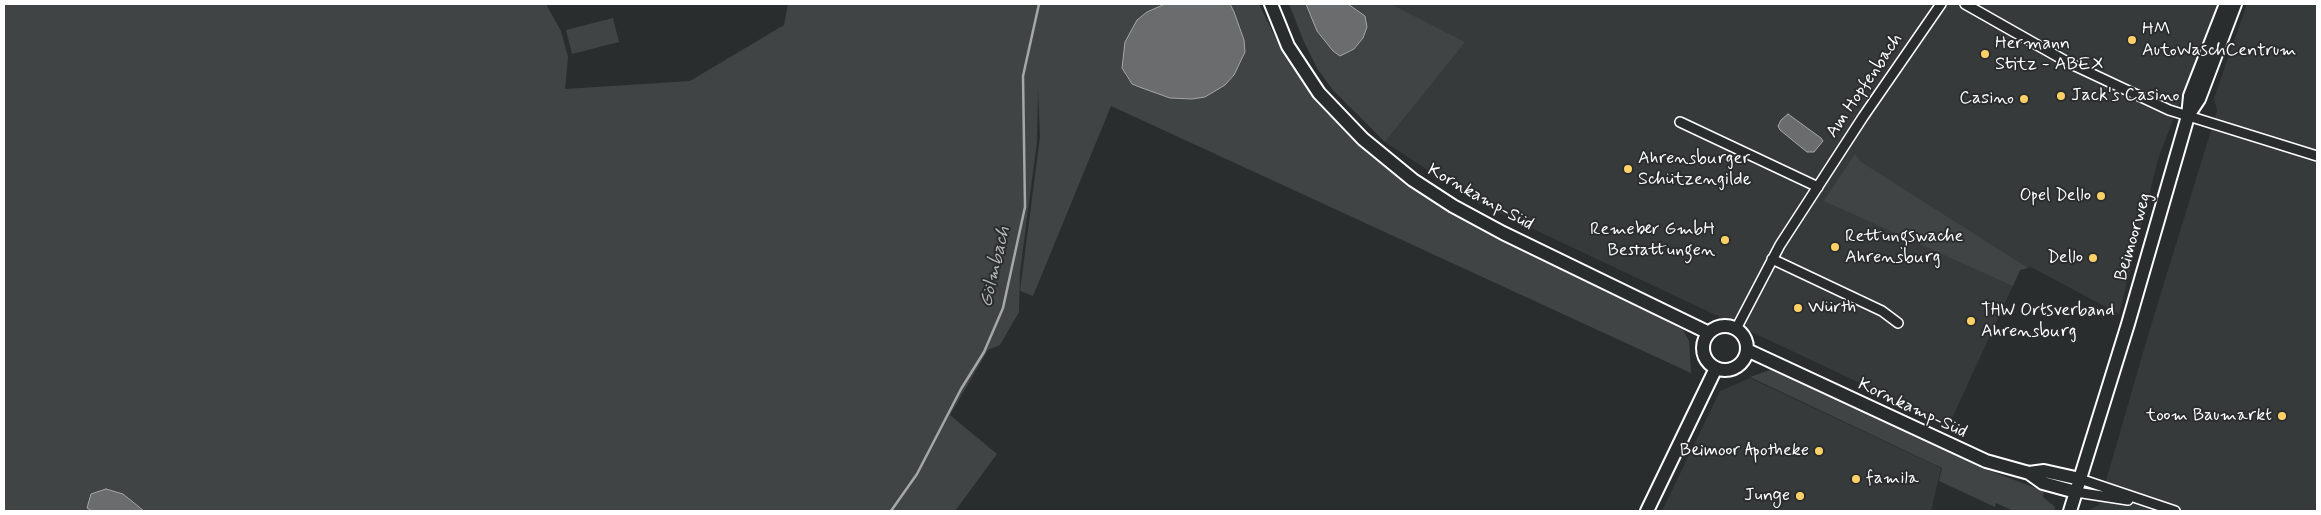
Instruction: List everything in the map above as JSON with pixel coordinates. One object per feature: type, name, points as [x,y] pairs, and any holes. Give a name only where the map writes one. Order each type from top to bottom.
[{"type":"street","name":"Kornkamp-Süd","points":[[1271,4],[1288,46],[1319,93],[1363,139],[1413,180],[1453,206],[1495,229],[1684,320],[1707,337]]},
{"type":"street","name":"Am Hopfenbach","points":[[1736,329],[1772,259],[1941,4]]},
{"type":"street","points":[[1966,4],[2077,67],[2136,96],[2188,116],[2317,156]]},
{"type":"street","name":"Beimoorweg","points":[[2070,511],[2188,116],[2190,96],[2226,4]]},
{"type":"street","name":"Beimoorweg","points":[[2188,116],[2199,99],[2235,4]]},
{"type":"street","points":[[1680,122],[1818,187]]},
{"type":"street","points":[[1772,259],[1882,310],[1898,323]]},
{"type":"street","points":[[1719,327],[1736,329],[1745,340],[1745,354],[1740,363],[1729,370],[1716,368],[1704,354],[1707,337],[1719,327]]},
{"type":"street","name":"Kornkamp-Süd","points":[[1745,354],[1782,368],[1963,452],[1998,466],[2029,474],[2043,483],[2076,492]]},
{"type":"street","points":[[1647,511],[1716,368]]},
{"type":"street","name":"Kornkamp-Süd","points":[[2029,474],[2044,472],[2080,479]]},
{"type":"street","points":[[2080,479],[2139,501],[2175,511]]},
{"type":"street","points":[[2076,492],[2139,501]]},
{"type":"shaded area","points":[[4,4],[546,4],[561,31],[568,57],[565,89],[690,81],[784,25],[788,4],[1165,4],[1147,12],[1125,42],[1125,75],[1132,84],[1142,88],[1170,98],[1192,99],[1225,85],[1234,75],[1245,52],[1244,40],[1230,4],[1259,4],[1283,53],[1313,96],[1372,155],[1405,180],[1480,227],[1683,330],[1689,341],[1691,373],[1111,106],[1033,296],[1020,291],[1040,137],[1038,89],[1037,141],[1020,272],[1019,312],[1000,345],[988,350],[950,415],[997,454],[955,511],[144,511],[123,494],[87,508],[92,511],[4,511]]},
{"type":"shaded area","points":[[1165,4],[1230,4],[1234,12],[1244,40],[1245,52],[1234,75],[1225,85],[1205,97],[1192,99],[1170,98],[1132,84],[1122,68],[1125,42],[1137,20],[1147,12]]},
{"type":"shaded area","points":[[1289,4],[1306,4],[1317,31],[1340,56],[1354,49],[1363,38],[1365,16],[1348,4],[1391,4],[1465,42],[1385,142],[1332,89],[1317,68]]},
{"type":"shaded area","points":[[1306,4],[1348,4],[1365,16],[1367,27],[1363,38],[1354,49],[1340,56],[1333,51],[1317,31]]},
{"type":"shaded area","points":[[1391,4],[2218,4],[2159,156],[2119,314],[2031,267],[2020,270],[1949,425],[1478,203],[1385,142],[1464,42]]},
{"type":"shaded area","points":[[2247,4],[2317,4],[2317,511],[2088,511],[2099,505],[2149,332],[2217,111],[2214,98]]},
{"type":"shaded area","points":[[613,18],[619,42],[572,54],[566,30]]},
{"type":"shaded area","points":[[1788,114],[1821,138],[1823,141],[1814,152],[1807,152],[1780,130],[1778,126],[1781,120]]},
{"type":"shaded area","points":[[1855,154],[1861,162],[2028,268],[2020,270],[2013,286],[1824,201]]},
{"type":"shaded area","points":[[1770,370],[1805,382],[1982,468],[2044,491],[2043,497],[2055,507],[2054,511],[2014,511],[1996,503],[1995,507],[1939,481],[1942,468],[1750,377]]},
{"type":"shaded area","points":[[1750,378],[1941,468],[1931,511],[1662,511],[1720,391]]},
{"type":"shaded area","points":[[106,489],[123,494],[144,511],[92,511],[87,508],[91,494]]},
{"type":"waterway","name":"Gölmbach","points":[[891,511],[917,474],[961,389],[984,352],[1003,308],[1025,207],[1023,76],[1039,4]]},
{"type":"place","name":"HM AutoWaschCentrum","points":[[2132,40]]},
{"type":"place","name":"Hermann Stitz - ABEX","points":[[1985,54]]},
{"type":"place","name":"Jack's Casino","points":[[2061,96]]},
{"type":"place","name":"Casino","points":[[2024,99]]},
{"type":"place","name":"Ahrensburger Schützengilde","points":[[1628,169]]},
{"type":"place","name":"Opel Dello","points":[[2101,196]]},
{"type":"place","name":"Remeber GmbH Bestattungen","points":[[1725,240]]},
{"type":"place","name":"Rettungswache Ahrensburg","points":[[1835,247]]},
{"type":"place","name":"Dello","points":[[2093,258]]},
{"type":"place","name":"Würth","points":[[1798,308]]},
{"type":"place","name":"THW Ortsverband Ahrensburg","points":[[1971,321]]},
{"type":"place","name":"toom Baumarkt","points":[[2282,416]]},
{"type":"place","name":"Beimoor Apotheke","points":[[1819,451]]},
{"type":"place","name":"famila","points":[[1856,479]]},
{"type":"place","name":"Junge","points":[[1800,496]]}]
